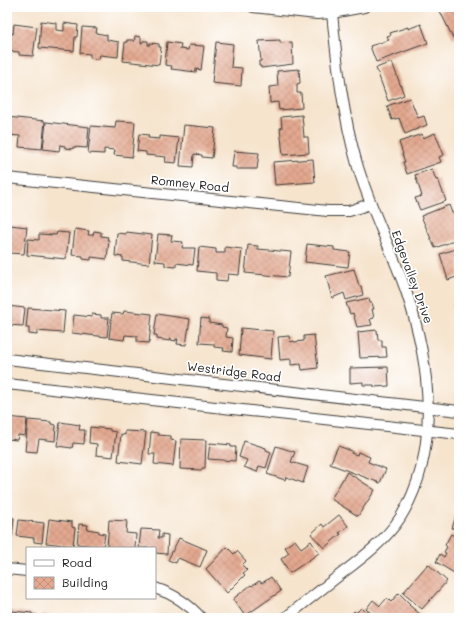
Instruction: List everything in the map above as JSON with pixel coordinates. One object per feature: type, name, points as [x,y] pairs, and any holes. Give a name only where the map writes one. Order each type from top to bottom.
[{"type":"street","points":[[252,7],[300,13],[332,14],[364,7]]},
{"type":"street","name":"Edgevalley Drive","points":[[285,618],[363,557],[384,538],[399,518],[415,486],[422,462],[427,430],[428,408],[426,380],[418,326],[406,290],[370,204],[357,163],[341,91],[332,14]]},
{"type":"street","name":"Romney Road","points":[[7,178],[328,211],[349,211],[370,204]]},
{"type":"street","name":"Westridge Road","points":[[7,359],[459,411]]},
{"type":"street","points":[[7,384],[459,434]]},
{"type":"street","points":[[7,569],[26,571]]},
{"type":"street","points":[[156,588],[179,599],[194,610],[201,618]]},
{"type":"building","points":[[448,7],[459,7],[459,35],[453,38],[440,11]]},
{"type":"building","points":[[41,21],[56,23],[56,30],[64,31],[64,23],[78,25],[74,51],[39,48]]},
{"type":"building","points":[[14,24],[37,27],[33,56],[19,55],[19,52],[7,51],[7,33],[13,34]]},
{"type":"building","points":[[421,24],[428,43],[376,62],[370,46],[389,40],[387,36],[391,35],[390,33]]},
{"type":"building","points":[[82,27],[97,28],[96,33],[107,35],[107,40],[119,42],[118,57],[100,55],[99,59],[90,58],[90,54],[80,53]]},
{"type":"building","points":[[135,36],[141,37],[141,43],[143,41],[148,41],[148,45],[150,45],[150,43],[159,44],[159,47],[161,47],[159,65],[123,61],[125,42],[127,42],[127,40],[133,40],[134,42]]},
{"type":"building","points":[[280,40],[280,43],[292,42],[293,64],[261,68],[261,66],[259,66],[259,61],[261,61],[259,41]]},
{"type":"building","points":[[167,42],[181,44],[180,49],[188,50],[189,45],[204,46],[201,70],[196,69],[196,72],[171,69],[172,66],[165,65]]},
{"type":"building","points":[[216,42],[233,44],[231,67],[242,68],[241,86],[212,83]]},
{"type":"building","points":[[392,62],[404,95],[388,101],[376,68]]},
{"type":"building","points":[[299,69],[300,83],[297,84],[297,93],[301,93],[302,108],[279,110],[278,102],[270,103],[269,87],[278,86],[277,71]]},
{"type":"building","points":[[410,98],[418,118],[424,116],[427,125],[405,134],[399,118],[392,120],[387,106]]},
{"type":"building","points":[[302,115],[304,137],[308,137],[309,153],[283,155],[280,128],[282,128],[281,117]]},
{"type":"building","points":[[7,117],[45,121],[42,149],[19,147],[20,136],[7,135]]},
{"type":"building","points":[[116,121],[135,122],[132,157],[114,155],[115,150],[104,149],[104,154],[88,153],[91,126],[115,128]]},
{"type":"building","points":[[46,122],[89,127],[87,148],[73,147],[73,149],[65,148],[65,146],[60,145],[59,151],[43,149]]},
{"type":"building","points":[[184,125],[215,128],[212,158],[194,154],[193,167],[180,166]]},
{"type":"building","points":[[435,133],[444,155],[439,157],[441,162],[407,174],[399,142],[422,134],[423,138]]},
{"type":"building","points":[[139,134],[149,135],[148,138],[160,139],[160,136],[179,138],[176,163],[165,162],[166,157],[146,155],[146,152],[137,151]]},
{"type":"building","points":[[234,151],[259,153],[257,169],[236,169],[236,167],[232,167]]},
{"type":"building","points":[[313,159],[315,182],[275,185],[273,162]]},
{"type":"building","points":[[432,169],[436,180],[438,179],[446,201],[420,210],[415,198],[422,196],[415,175]]},
{"type":"building","points":[[449,205],[452,213],[459,211],[459,239],[435,248],[421,216]]},
{"type":"building","points":[[10,225],[27,227],[24,254],[9,253],[7,260],[7,230],[9,231]]},
{"type":"building","points":[[75,229],[89,231],[88,235],[93,235],[94,231],[101,232],[101,236],[108,237],[107,259],[91,257],[91,260],[83,259],[83,256],[72,255]]},
{"type":"building","points":[[57,232],[69,233],[66,259],[27,255],[28,239],[39,240],[39,234],[56,235]]},
{"type":"building","points":[[126,232],[152,235],[149,264],[123,261],[123,257],[115,256],[117,233],[126,234]]},
{"type":"building","points":[[158,234],[172,235],[171,241],[183,242],[182,248],[195,248],[193,265],[176,263],[176,267],[165,266],[165,262],[155,261]]},
{"type":"building","points":[[307,244],[334,247],[334,250],[350,252],[348,267],[305,262]]},
{"type":"building","points":[[248,245],[258,246],[258,249],[291,252],[288,277],[245,273]]},
{"type":"building","points":[[199,247],[216,249],[216,253],[225,253],[225,247],[242,249],[239,275],[228,274],[227,281],[216,280],[216,273],[197,271]]},
{"type":"building","points":[[459,248],[459,276],[448,280],[440,254]]},
{"type":"building","points":[[354,269],[363,295],[346,300],[344,293],[332,298],[326,276]]},
{"type":"building","points":[[369,298],[374,309],[372,309],[374,318],[370,319],[372,325],[357,327],[353,313],[350,314],[346,303]]},
{"type":"building","points":[[459,303],[459,316],[457,317],[454,305]]},
{"type":"building","points":[[7,306],[25,308],[23,326],[7,325]]},
{"type":"building","points":[[28,308],[65,311],[63,333],[37,331],[37,335],[29,334],[29,328],[26,328]]},
{"type":"building","points":[[124,311],[152,314],[149,343],[137,342],[137,336],[125,335],[124,340],[109,338],[112,313],[123,314]]},
{"type":"building","points":[[92,314],[101,315],[101,318],[109,318],[107,337],[72,333],[74,315],[92,317]]},
{"type":"building","points":[[157,314],[190,319],[186,345],[177,344],[178,339],[176,339],[176,341],[171,340],[170,338],[170,341],[157,339],[157,335],[154,335]]},
{"type":"building","points":[[201,318],[209,319],[209,323],[222,325],[222,327],[227,328],[226,337],[233,338],[232,352],[223,351],[224,348],[214,347],[214,344],[199,343]]},
{"type":"building","points":[[241,328],[273,331],[271,359],[239,355]]},
{"type":"building","points":[[377,330],[378,340],[382,340],[382,347],[386,347],[387,357],[360,358],[358,332]]},
{"type":"building","points":[[314,335],[318,368],[302,370],[301,364],[291,365],[291,359],[280,360],[278,337],[289,336],[290,342],[294,342],[304,341],[304,336]]},
{"type":"building","points":[[388,367],[389,386],[374,387],[374,385],[363,385],[363,382],[350,383],[350,368]]},
{"type":"building","points":[[7,417],[27,419],[25,436],[18,435],[17,440],[7,439]]},
{"type":"building","points":[[28,420],[51,422],[51,424],[56,425],[55,441],[39,439],[37,452],[25,451]]},
{"type":"building","points":[[60,422],[80,425],[79,430],[85,430],[84,444],[73,443],[72,448],[57,446]]},
{"type":"building","points":[[90,427],[110,429],[110,431],[116,432],[113,457],[96,455],[97,444],[89,443]]},
{"type":"building","points":[[125,431],[146,432],[142,464],[118,461],[121,434],[125,435]]},
{"type":"building","points":[[151,432],[158,433],[158,435],[171,436],[171,440],[176,441],[173,466],[154,464],[155,454],[149,454]]},
{"type":"building","points":[[181,439],[206,440],[205,468],[202,468],[202,470],[180,469]]},
{"type":"building","points":[[244,441],[266,448],[266,450],[271,452],[266,468],[259,466],[257,472],[244,467],[247,460],[239,457]]},
{"type":"building","points":[[210,443],[231,445],[231,447],[236,447],[235,461],[208,459]]},
{"type":"building","points":[[276,446],[295,452],[291,462],[308,467],[303,483],[286,477],[285,480],[267,474]]},
{"type":"building","points":[[338,446],[352,451],[351,453],[357,455],[358,452],[370,457],[368,462],[386,469],[380,483],[330,464]]},
{"type":"building","points":[[347,472],[375,490],[358,516],[331,499]]},
{"type":"building","points":[[339,515],[348,526],[324,548],[311,534],[322,524],[324,527]]},
{"type":"building","points":[[456,516],[459,517],[459,531],[452,528]]},
{"type":"building","points":[[7,518],[14,518],[12,536],[7,536]]},
{"type":"building","points":[[49,519],[72,522],[72,527],[75,528],[73,546],[46,543]]},
{"type":"building","points":[[19,520],[44,523],[42,543],[34,542],[34,538],[17,536]]},
{"type":"building","points":[[109,520],[127,521],[126,533],[136,534],[135,547],[107,547]]},
{"type":"building","points":[[79,524],[88,525],[87,529],[99,531],[99,533],[105,534],[103,547],[77,544]]},
{"type":"building","points":[[141,529],[159,530],[158,538],[162,538],[162,534],[168,535],[167,554],[156,553],[156,547],[139,547]]},
{"type":"building","points":[[451,534],[459,539],[459,576],[436,562],[440,554],[444,557],[446,553],[444,552],[447,547],[445,545]]},
{"type":"building","points":[[179,538],[207,550],[200,567],[178,558],[176,563],[168,560]]},
{"type":"building","points":[[295,540],[301,548],[311,541],[319,553],[290,573],[281,559],[289,553],[285,547]]},
{"type":"building","points":[[227,547],[234,554],[237,551],[246,561],[242,565],[247,570],[243,573],[245,575],[227,593],[206,569]]},
{"type":"building","points":[[428,564],[447,581],[422,609],[403,593]]},
{"type":"building","points":[[271,577],[281,591],[245,616],[233,599],[251,585],[252,586],[259,581],[262,583]]},
{"type":"building","points":[[399,593],[410,604],[409,605],[420,614],[416,618],[377,618],[366,609],[373,600],[380,606],[387,598],[391,602]]},
{"type":"building","points":[[361,608],[371,618],[348,618],[354,611],[356,613]]},
{"type":"building","points":[[11,611],[32,613],[32,615],[37,615],[37,618],[11,618]]},
{"type":"building","points":[[42,615],[60,617],[60,618],[41,618]]}]
